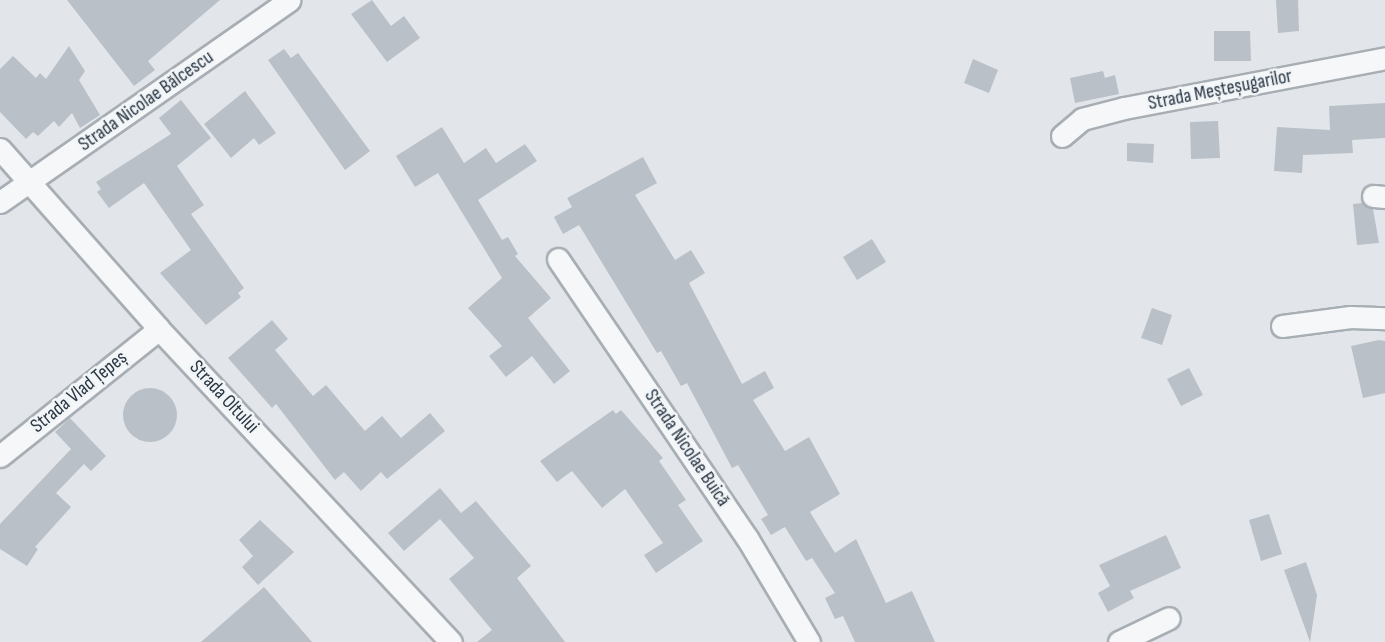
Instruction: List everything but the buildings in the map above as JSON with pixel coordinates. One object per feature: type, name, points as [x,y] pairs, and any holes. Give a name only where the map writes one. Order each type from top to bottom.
[{"type":"street","name":"Strada Nicolae Bălcescu","points":[[0,202],[290,0]]},
{"type":"street","name":"Strada Meșteșugarilor","points":[[1062,136],[1082,119],[1124,108],[1385,58]]},
{"type":"street","name":"Strada Oltului","points":[[0,149],[159,329],[451,642]]},
{"type":"street","name":"Strada Nicolae Buică","points":[[558,259],[747,538],[809,642]]},
{"type":"street","points":[[1282,326],[1350,317],[1385,318]]},
{"type":"street","name":"Strada Vlad Țepeș","points":[[0,456],[159,329]]},
{"type":"street","points":[[1119,642],[1169,618]]}]
